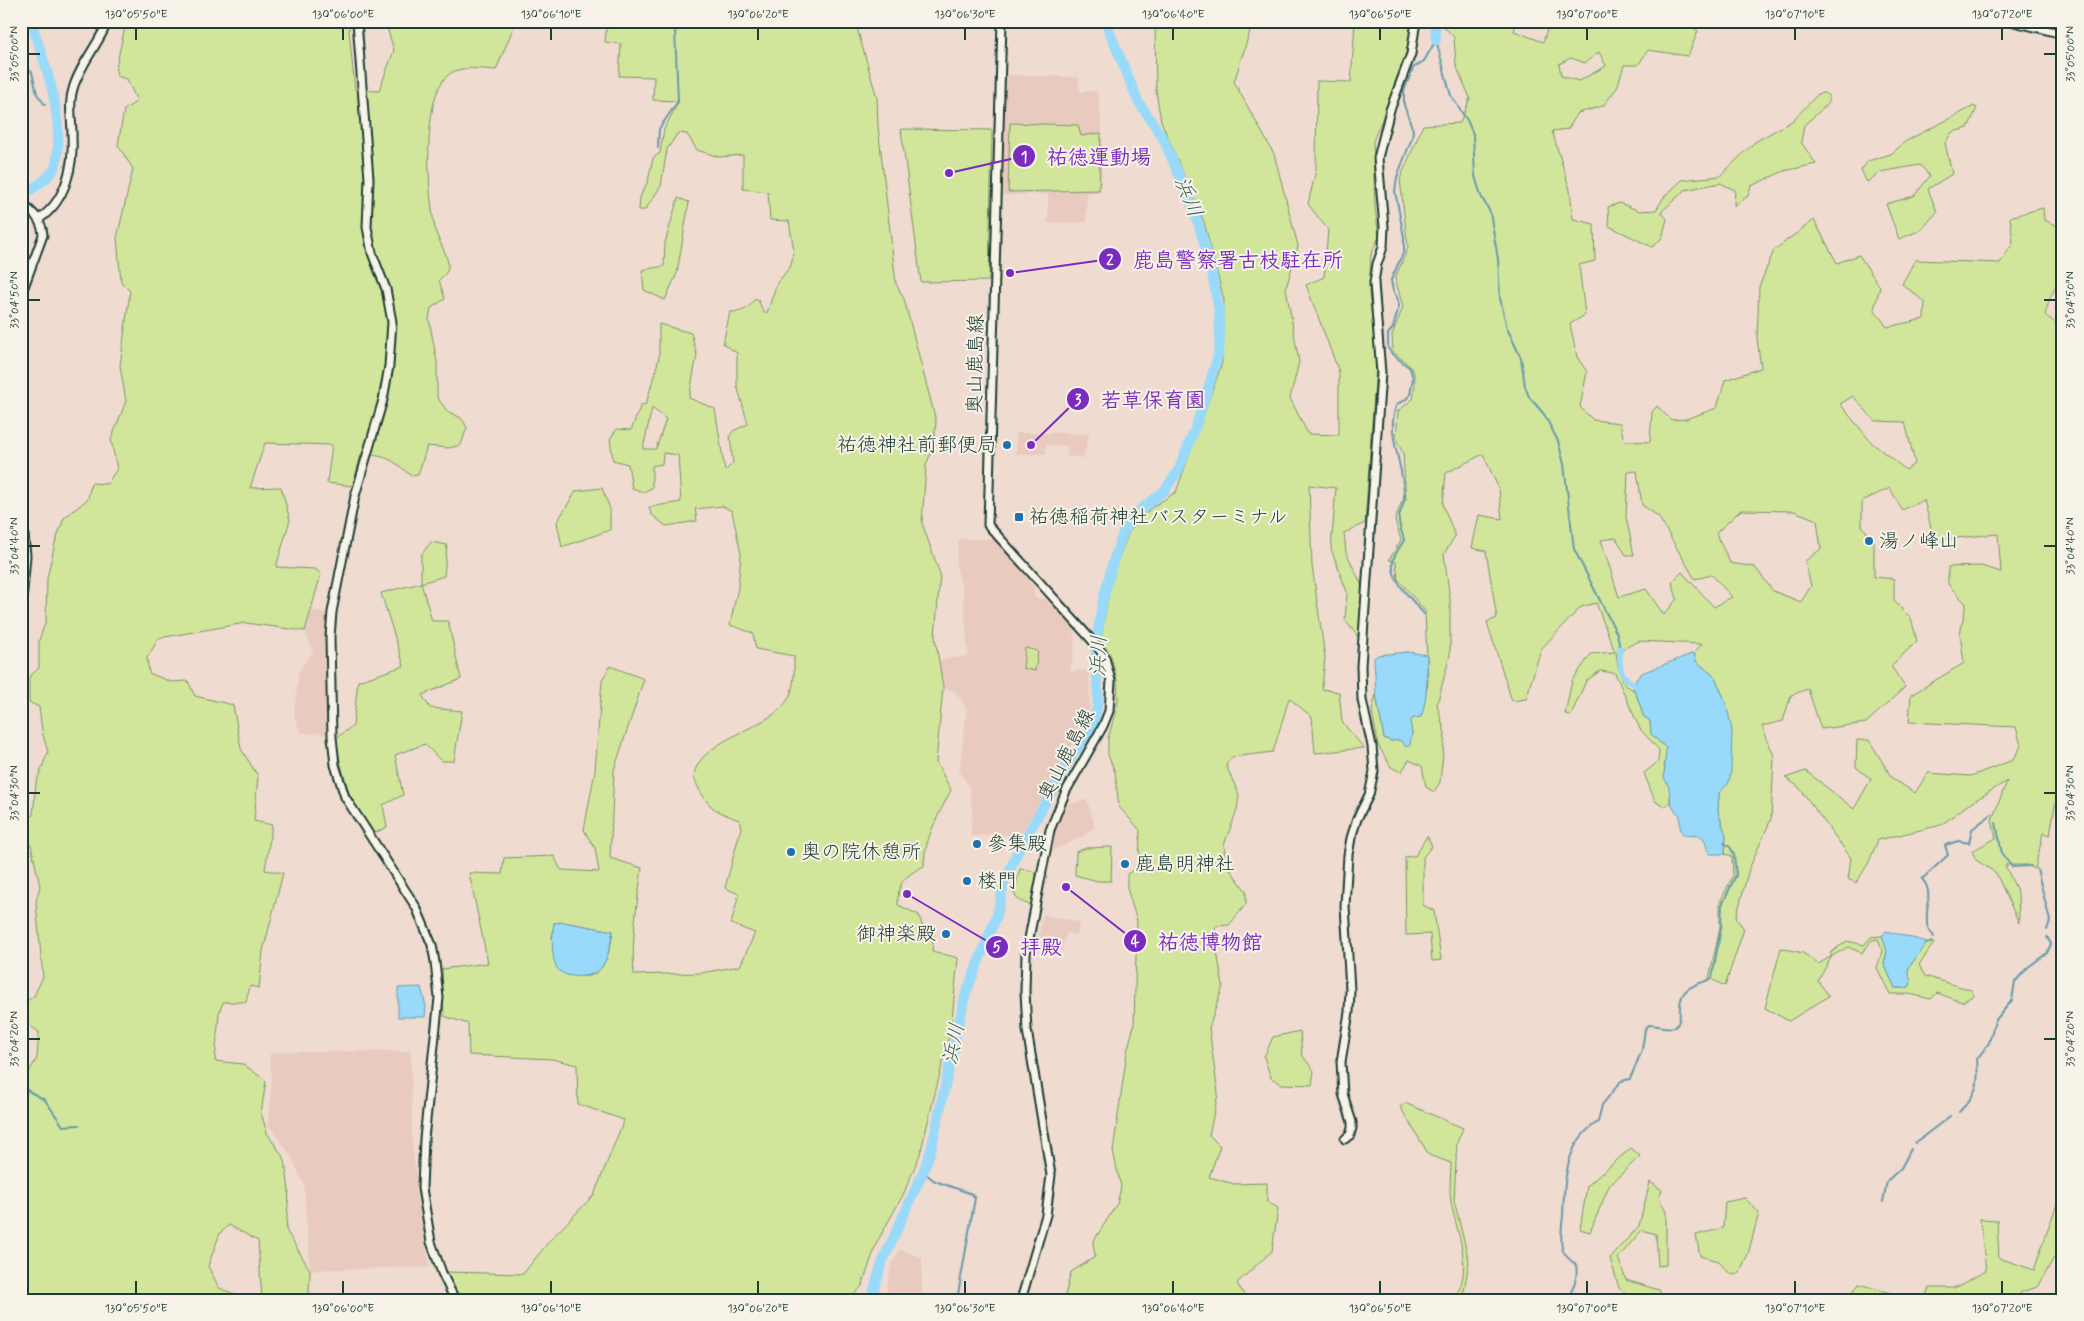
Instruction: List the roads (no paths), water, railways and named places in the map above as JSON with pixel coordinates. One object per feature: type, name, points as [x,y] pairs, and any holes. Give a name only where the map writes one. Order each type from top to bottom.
[{"type":"street","points":[[39,219],[50,212],[64,190],[72,155],[70,108],[72,91],[76,80],[102,37],[108,21]]},
{"type":"street","points":[[357,21],[369,178],[367,227],[372,252],[386,289],[392,322],[389,366],[382,400],[355,496],[332,612],[330,637],[332,737],[335,765],[345,797],[416,907],[434,953],[439,998],[424,1139],[422,1188],[431,1242],[442,1273],[455,1300]]},
{"type":"street","name":"奥山鹿島線","points":[[1002,21],[988,525],[1085,630],[1098,647],[1108,668],[1111,694],[1109,711],[1103,726],[1066,791],[1050,830],[1026,954],[1027,1030],[1051,1175],[1046,1215],[1021,1300]]},
{"type":"street","points":[[1345,1139],[1350,1135],[1352,1122],[1343,1094],[1341,1062],[1349,1012],[1350,990],[1345,906],[1348,855],[1357,820],[1369,795],[1374,771],[1372,746],[1362,700],[1361,666],[1381,373],[1374,283],[1377,264],[1383,247],[1384,227],[1378,158],[1390,110],[1411,54],[1416,21]]},
{"type":"street","points":[[2010,21],[2063,34]]},
{"type":"street","points":[[21,296],[43,235],[39,219],[24,205]]},
{"type":"street","points":[[21,502],[26,556],[21,612]]},
{"type":"water","points":[[1408,652],[1427,655],[1427,679],[1425,702],[1421,717],[1413,718],[1410,722],[1412,733],[1410,745],[1406,747],[1400,740],[1391,741],[1384,738],[1376,694],[1374,658],[1378,655]]},
{"type":"water","points":[[1694,653],[1696,661],[1715,677],[1726,703],[1732,730],[1731,773],[1728,784],[1719,793],[1718,812],[1726,835],[1725,854],[1709,854],[1704,839],[1701,836],[1683,835],[1680,827],[1680,815],[1672,807],[1669,788],[1664,778],[1666,748],[1651,734],[1650,721],[1643,716],[1633,688],[1637,678],[1642,673]]},
{"type":"water","points":[[563,922],[613,931],[606,959],[597,972],[585,976],[570,976],[559,971],[553,956],[552,945],[554,923]]},
{"type":"water","points":[[1886,931],[1927,942],[1908,969],[1911,984],[1906,988],[1895,988],[1884,964],[1887,951],[1882,936]]},
{"type":"water","points":[[421,987],[426,1006],[425,1017],[398,1017],[398,988]]},
{"type":"waterway","points":[[21,198],[52,172],[57,162],[58,145],[54,97],[31,21]]},
{"type":"waterway","points":[[658,148],[659,129],[678,101],[675,29],[677,21]]},
{"type":"waterway","name":"浜川","points":[[871,1300],[882,1263],[931,1150],[965,996],[997,915],[1004,883],[1019,849],[1071,758],[1094,723],[1098,700],[1096,642],[1103,600],[1114,558],[1124,531],[1138,512],[1165,490],[1178,471],[1196,426],[1218,356],[1220,340],[1219,310],[1210,263],[1194,210],[1163,138],[1138,101],[1105,21]]},
{"type":"waterway","points":[[1435,21],[1436,40]]},
{"type":"waterway","points":[[1436,40],[1451,96],[1467,120],[1473,134],[1475,176],[1481,196],[1490,212],[1498,259],[1500,298],[1507,328],[1521,358],[1525,386],[1529,397],[1544,414],[1558,441],[1564,464],[1574,549],[1617,634],[1620,648]]},
{"type":"waterway","points":[[1424,614],[1398,583],[1393,568],[1394,558],[1404,540],[1399,520],[1404,502],[1404,487],[1394,439],[1394,415],[1397,404],[1410,395],[1413,378],[1410,368],[1392,354],[1388,348],[1388,334],[1393,328],[1399,306],[1391,280],[1404,251],[1404,237],[1395,191],[1397,177],[1412,138],[1413,130],[1404,105],[1404,91],[1413,68],[1424,61],[1436,40]]},
{"type":"waterway","points":[[21,60],[23,66],[32,72],[37,94],[45,105]]},
{"type":"waterway","points":[[1620,648],[1620,668],[1627,680],[1639,688]]},
{"type":"waterway","points":[[1934,937],[1927,925],[1928,889],[1922,879],[1948,855],[1945,845],[1959,841],[1969,843],[1972,829],[1992,814]]},
{"type":"waterway","points":[[1996,823],[2002,854],[2012,867],[2031,866]]},
{"type":"waterway","points":[[1569,1300],[1577,1271],[1576,1265],[1564,1253],[1561,1243],[1564,1189],[1568,1163],[1579,1140],[1587,1130],[1598,1122],[1602,1105],[1621,1081],[1630,1079],[1642,1050],[1645,1029],[1649,1025],[1675,1027],[1678,1024],[1683,994],[1693,986],[1712,978],[1721,928],[1722,905],[1736,875],[1734,854],[1730,847],[1724,843]]},
{"type":"waterway","points":[[2037,869],[2050,921],[2047,930]]},
{"type":"waterway","points":[[1959,1112],[1974,1094],[1978,1076],[1977,1059],[1989,1043],[1995,1021],[2012,1000],[2015,982],[2027,968],[2047,953],[2051,944],[2047,937]]},
{"type":"waterway","points":[[1926,944],[1932,942]]},
{"type":"waterway","points":[[23,1088],[45,1100],[63,1126],[79,1125]]},
{"type":"waterway","points":[[1915,1143],[1950,1116]]},
{"type":"waterway","points":[[1883,1202],[1887,1181],[1901,1168],[1911,1149]]},
{"type":"waterway","points":[[923,1172],[935,1181],[972,1194],[975,1198],[957,1300]]},
{"type":"place","name":"祐徳運動場","points":[[949,173]]},
{"type":"place","name":"鹿島警察署古枝駐在所","points":[[1010,273]]},
{"type":"place","name":"祐徳神社前郵便局","points":[[1007,445]]},
{"type":"place","name":"若草保育園","points":[[1031,445]]},
{"type":"place","name":"祐徳稲荷神社バスターミナル","points":[[1019,517]]},
{"type":"place","name":"湯ノ峰山","points":[[1869,541]]},
{"type":"place","name":"參集殿","points":[[977,844]]},
{"type":"place","name":"奥の院休憩所","points":[[791,852]]},
{"type":"place","name":"鹿島明神社","points":[[1125,864]]},
{"type":"place","name":"楼門","points":[[967,881]]},
{"type":"place","name":"祐徳博物館","points":[[1066,887]]},
{"type":"place","name":"拝殿","points":[[907,894]]},
{"type":"place","name":"御神楽殿","points":[[946,934]]}]
